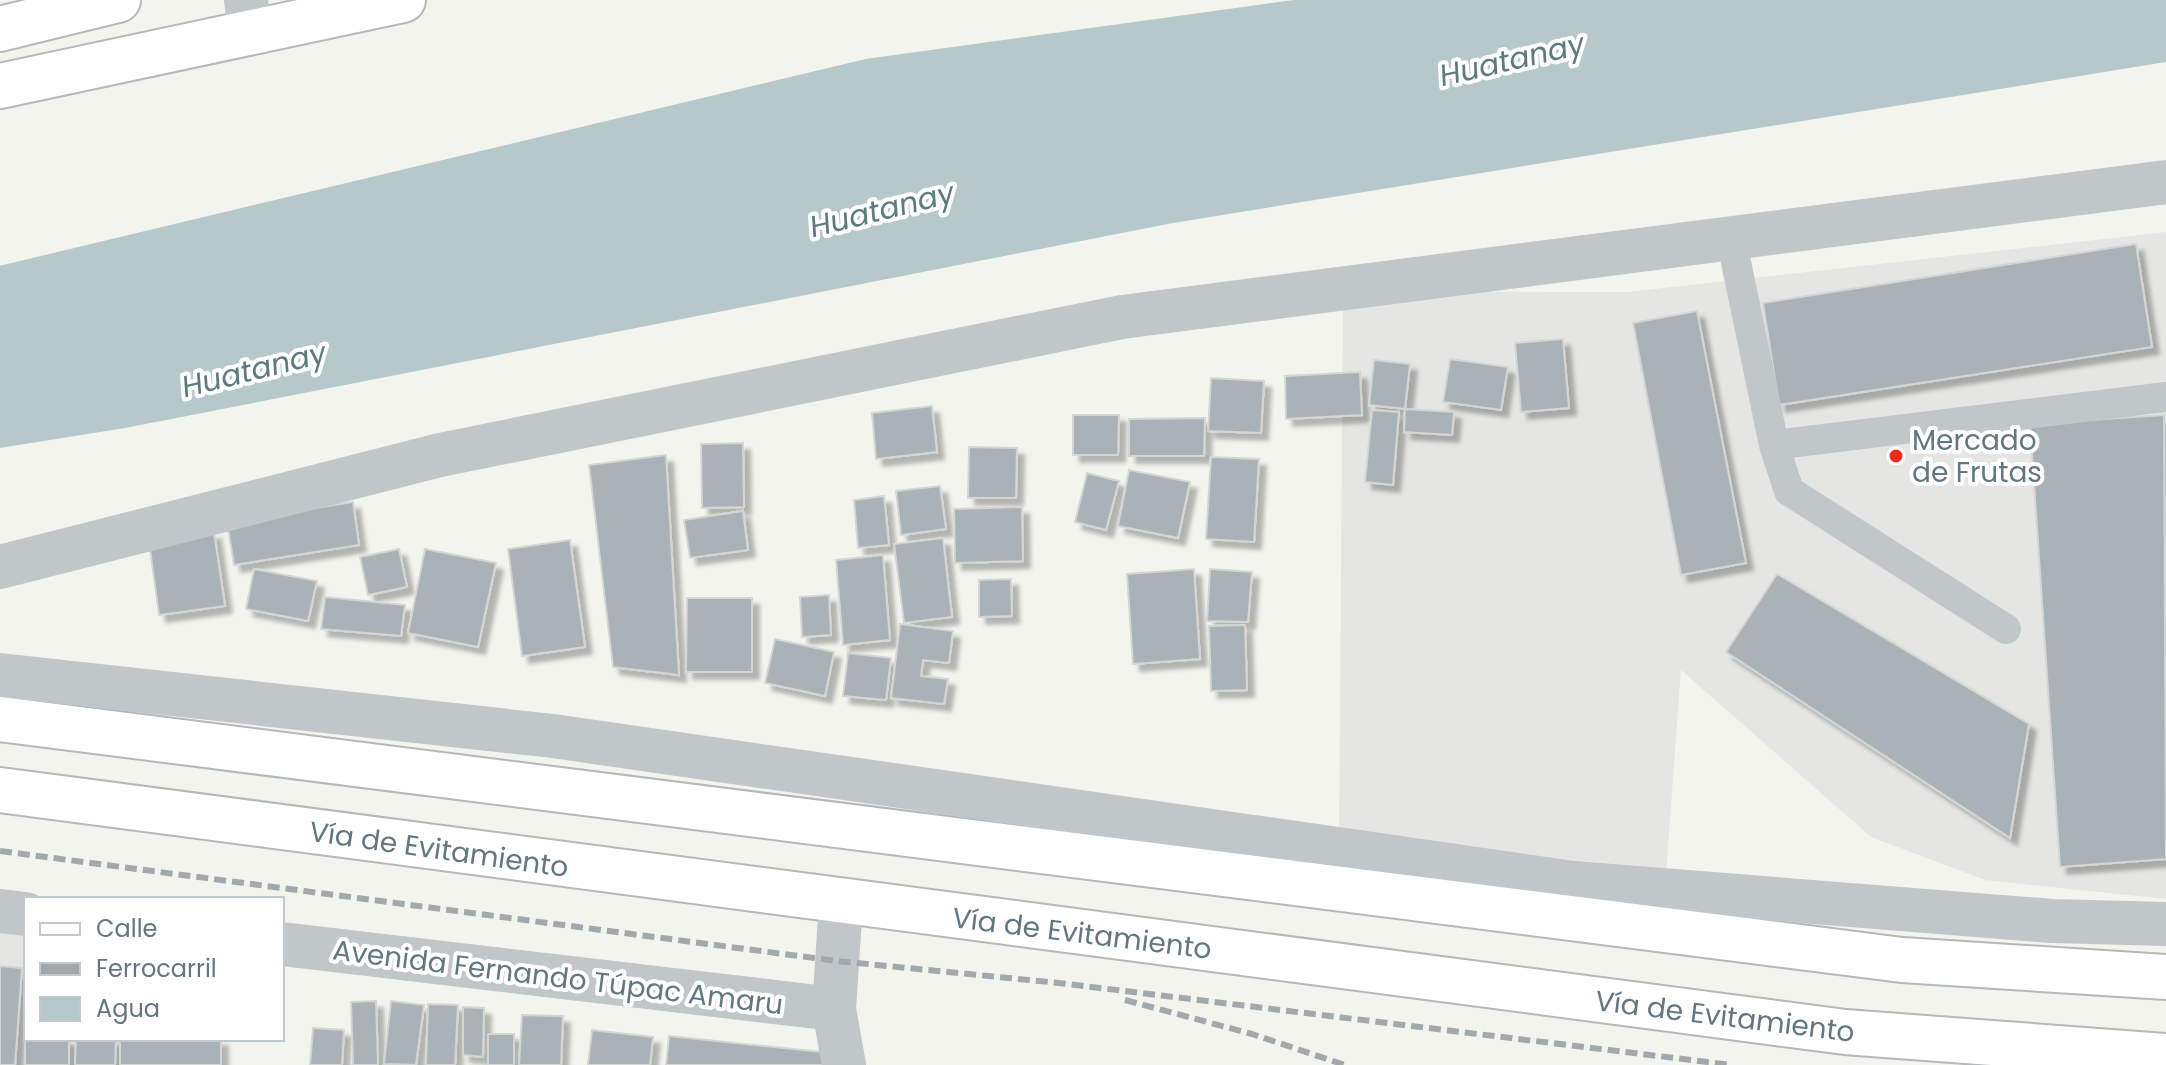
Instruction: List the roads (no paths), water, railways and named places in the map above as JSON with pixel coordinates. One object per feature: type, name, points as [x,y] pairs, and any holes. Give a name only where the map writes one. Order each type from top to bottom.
[{"type":"main road","points":[[0,29],[118,0]]},
{"type":"main road","points":[[0,86],[248,16],[403,0]]},
{"type":"main road","points":[[0,719],[1570,900],[1902,960],[2166,977]]},
{"type":"main road","name":"Vía de Evitamiento","points":[[0,790],[1845,1032],[2166,1056]]},
{"type":"street","points":[[0,567],[440,455],[1122,317],[2166,182]]},
{"type":"street","points":[[0,675],[553,736],[1570,900],[2166,924]]},
{"type":"street","points":[[841,902],[834,1009],[844,1065]]},
{"type":"street","points":[[0,911],[24,914]]},
{"type":"street","name":"Avenida Fernando Túpac Amaru","points":[[284,944],[834,1009]]},
{"type":"lane","points":[[1731,238],[1774,445],[1789,491],[2006,629]]},
{"type":"lane","points":[[1774,445],[2166,397]]},
{"type":"water","name":"Huatanay","points":[[1585,0],[2166,0],[2166,62],[1173,223],[125,428],[0,448],[0,312],[875,103],[1478,20]]},
{"type":"waterway","points":[[0,312],[875,103],[1478,20],[1585,0]]},
{"type":"railway","points":[[0,851],[837,961],[1059,983],[1732,1065]]},
{"type":"railway","points":[[1125,1000],[1252,1034],[1345,1065]]},
{"type":"place","name":"Mercado de Frutas","points":[[1896,456]]}]
